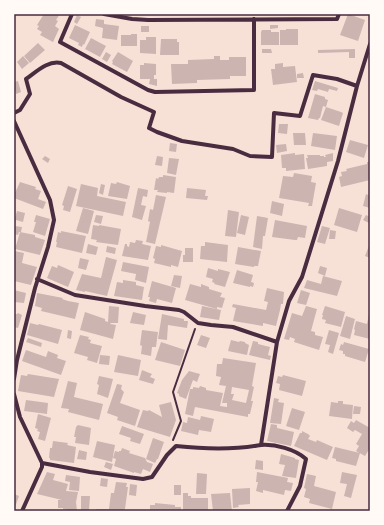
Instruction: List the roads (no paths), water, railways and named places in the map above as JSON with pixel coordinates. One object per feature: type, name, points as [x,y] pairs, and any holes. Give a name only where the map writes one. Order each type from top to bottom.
[{"type":"street","points":[[72,14],[60,42],[148,90],[155,92],[254,90],[254,19]]},
{"type":"street","points":[[104,14],[148,20],[337,19],[339,14]]},
{"type":"street","points":[[261,445],[277,342],[289,302],[302,277],[338,161],[357,86],[370,44]]},
{"type":"street","points":[[14,112],[20,110],[30,94],[26,79],[43,66],[57,62],[121,97],[154,112],[149,128],[157,132],[182,141],[233,149],[250,156],[272,157],[274,113],[300,116],[312,75],[337,79],[357,86]]},
{"type":"street","points":[[14,121],[50,200],[54,220],[51,236],[20,346],[14,379]]},
{"type":"street","points":[[38,279],[75,295],[180,310],[198,322],[211,326],[232,327],[277,342]]},
{"type":"street","points":[[14,394],[20,417],[42,463],[42,467],[22,511]]},
{"type":"street","points":[[42,463],[90,472],[143,479],[152,476],[167,454],[176,446],[205,449],[250,447],[269,444],[292,451],[306,459],[300,486],[287,511]]}]
